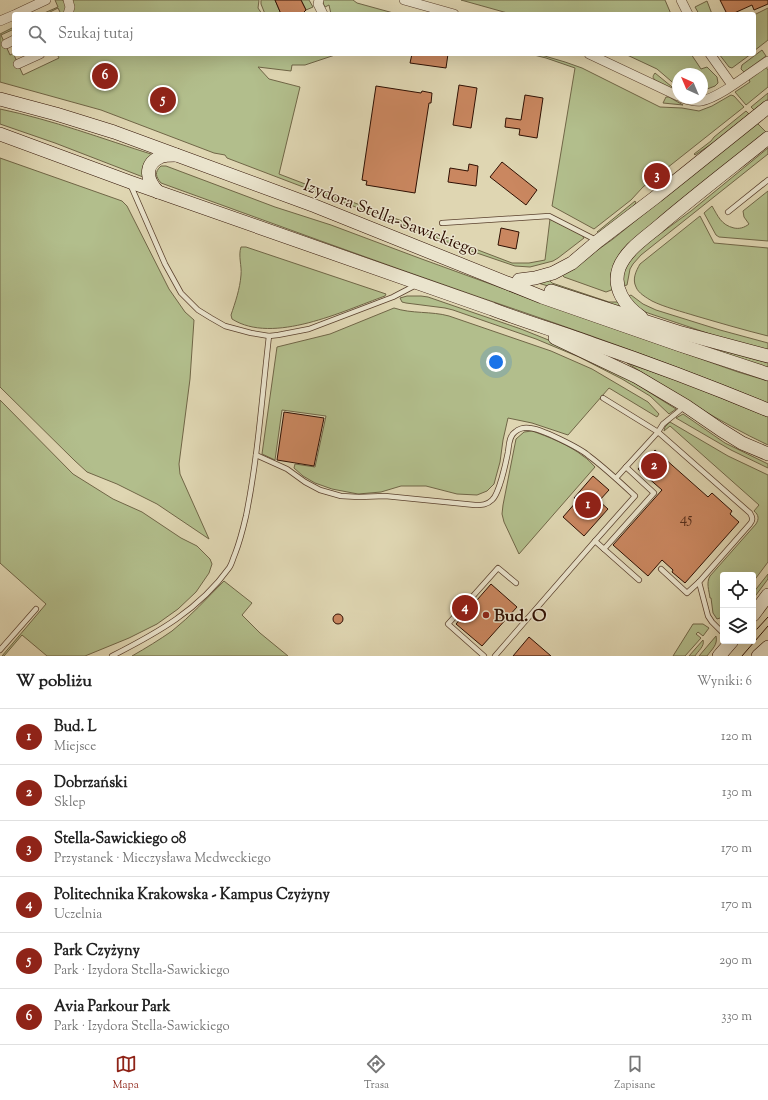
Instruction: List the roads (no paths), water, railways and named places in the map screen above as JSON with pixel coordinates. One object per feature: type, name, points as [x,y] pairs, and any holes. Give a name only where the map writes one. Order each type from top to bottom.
[{"type":"main road","name":"Izydora Stella-Sawickiego","points":[[0,99],[114,132],[315,206],[542,297],[768,374]]},
{"type":"main road","points":[[501,280],[535,278],[563,269],[768,107]]},
{"type":"main road","points":[[0,134],[158,192],[419,283],[520,320],[681,375],[768,410]]},
{"type":"main road","points":[[647,321],[627,305],[620,294],[617,278],[623,259],[633,248],[673,214],[768,138]]},
{"type":"main road","points":[[158,192],[152,185],[148,171],[153,162],[160,157],[176,155]]},
{"type":"main road","points":[[519,280],[678,332],[768,356]]},
{"type":"main road","points":[[520,320],[574,348],[637,377],[686,406],[742,443],[767,454]]},
{"type":"main road","points":[[756,610],[768,595]]},
{"type":"main road","points":[[719,656],[729,644]]},
{"type":"main road","points":[[758,656],[768,647]]},
{"type":"street","points":[[19,12],[46,0]]},
{"type":"street","points":[[68,0],[70,7],[69,12]]},
{"type":"street","points":[[319,0],[318,4],[322,12]]},
{"type":"street","points":[[404,0],[447,12]]},
{"type":"street","points":[[681,0],[687,12]]},
{"type":"street","points":[[0,22],[12,16]]},
{"type":"street","points":[[18,64],[36,56]]},
{"type":"street","points":[[593,56],[672,93]]},
{"type":"street","points":[[711,56],[732,85]]},
{"type":"street","points":[[708,98],[732,85],[768,61]]},
{"type":"lane","points":[[728,212],[768,180]]},
{"type":"lane","points":[[130,182],[165,264],[181,293],[198,310],[225,326],[250,333],[269,336],[309,329],[393,297],[419,283]]},
{"type":"lane","points":[[442,223],[549,216],[598,241]]},
{"type":"lane","points":[[112,656],[149,637],[179,618],[200,602],[220,580],[230,566],[241,537],[250,497],[269,336]]},
{"type":"lane","points":[[603,398],[658,432],[753,517],[750,524],[699,582],[687,593],[661,569]]},
{"type":"lane","points":[[616,478],[658,432],[663,424],[686,406]]},
{"type":"lane","points":[[256,455],[287,469],[305,482],[320,490],[341,496],[385,496],[485,505],[493,500],[497,491],[511,437],[515,432],[530,427],[574,446],[588,455],[616,478],[635,496],[495,656]]},
{"type":"lane","points":[[604,549],[654,493],[626,467]]},
{"type":"lane","points":[[595,541],[639,580]]},
{"type":"lane","points":[[484,656],[448,624],[498,568],[516,583]]},
{"type":"lane","points":[[699,582],[708,616],[720,630]]},
{"type":"lane","points":[[0,650],[36,609]]},
{"type":"tram line","points":[[757,629],[768,617]]},
{"type":"tram line","points":[[742,656],[768,626]]},
{"type":"place","name":"Avia Parkour Park","points":[[105,76]]},
{"type":"place","name":"Park Czyżyny","points":[[163,100]]},
{"type":"place","name":"Stella-Sawickiego 08","points":[[657,176]]},
{"type":"place","name":"Dobrzański","points":[[654,466]]},
{"type":"place","name":"Bud. L","points":[[588,505]]},
{"type":"place","name":"Politechnika Krakowska - Kampus Czyżyny","points":[[465,608]]},
{"type":"place","name":"Bud. O","points":[[486,615]]}]
